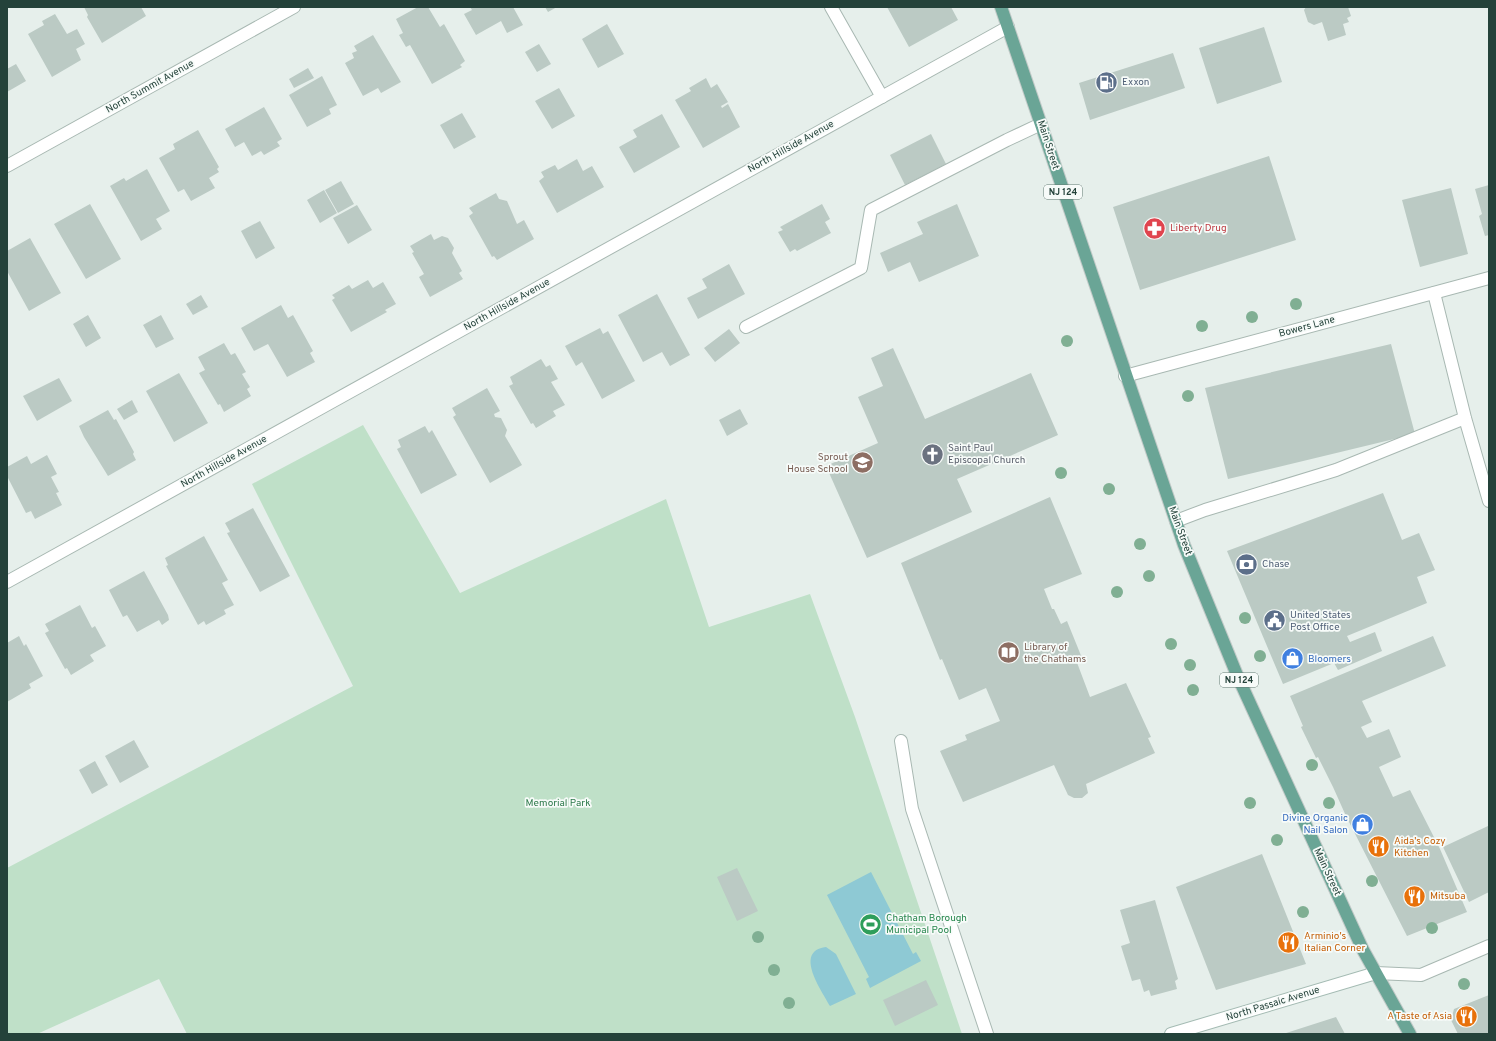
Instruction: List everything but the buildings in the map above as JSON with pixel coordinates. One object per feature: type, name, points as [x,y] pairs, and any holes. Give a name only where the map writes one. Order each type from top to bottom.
[{"type":"main road","name":"Main Street","points":[[1001,7],[1176,521],[1237,675],[1363,950],[1410,1034]]},
{"type":"street","name":"North Summit Avenue","points":[[7,166],[294,7]]},
{"type":"street","points":[[831,7],[882,97]]},
{"type":"street","name":"North Hillside Avenue","points":[[7,582],[1008,27]]},
{"type":"street","points":[[746,327],[860,268],[871,210],[1041,124]]},
{"type":"street","name":"Bowers Lane","points":[[1126,376],[1489,278]]},
{"type":"street","points":[[1434,293],[1465,418],[1489,501]]},
{"type":"street","points":[[1176,521],[1206,510],[1336,470],[1465,418]]},
{"type":"street","points":[[901,741],[912,809],[987,1034]]},
{"type":"street","name":"North Passaic Avenue","points":[[1171,1034],[1376,973],[1421,975],[1489,946]]},
{"type":"green space","name":"Memorial Park","points":[[363,425],[460,593],[666,499],[709,627],[810,594],[855,717],[962,1034],[187,1034],[159,979],[37,1034],[7,1034],[7,868],[353,686],[252,484]]},
{"type":"water","name":"Chatham Borough Municipal Pool","points":[[871,872],[913,954],[916,952],[921,961],[870,988],[866,979],[869,977],[827,895]]},
{"type":"water","points":[[826,947],[836,954],[856,994],[830,1006],[817,982],[811,963],[812,956],[816,950]]},
{"type":"place","name":"Exxon","points":[[1106,82]]},
{"type":"place","name":"Liberty Drug","points":[[1154,228]]},
{"type":"place","name":"Saint Paul Episcopal Church","points":[[933,454]]},
{"type":"place","name":"Sprout House School","points":[[863,463]]},
{"type":"place","name":"Chase","points":[[1247,564]]},
{"type":"place","name":"United States Post Office","points":[[1275,621]]},
{"type":"place","name":"Library of the Chathams","points":[[1009,653]]},
{"type":"place","name":"Bloomers","points":[[1292,659]]},
{"type":"place","name":"Divine Organic Nail Salon","points":[[1363,824]]},
{"type":"place","name":"Aida's Cozy Kitchen","points":[[1379,847]]},
{"type":"place","name":"Mitsuba","points":[[1415,896]]},
{"type":"place","name":"Chatham Borough Municipal Pool","points":[[870,924]]},
{"type":"place","name":"Arminio's Italian Corner","points":[[1289,942]]},
{"type":"place","name":"A Taste of Asia","points":[[1467,1016]]}]
